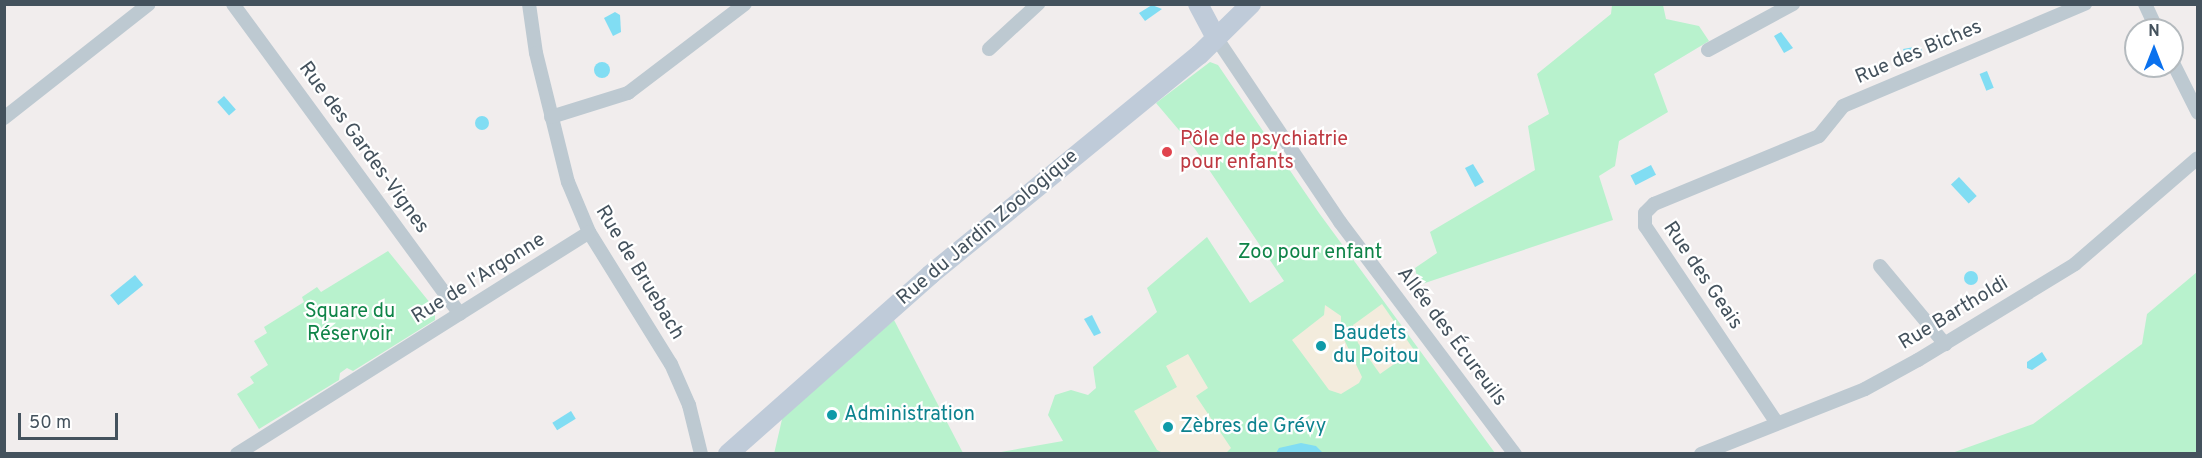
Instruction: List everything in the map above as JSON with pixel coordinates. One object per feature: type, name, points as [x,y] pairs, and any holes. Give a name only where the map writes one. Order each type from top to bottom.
[{"type":"main road","points":[[1198,4],[1215,36]]},
{"type":"main road","name":"Rue du Jardin Zoologique","points":[[728,453],[930,275],[1199,55],[1215,36],[1251,4]]},
{"type":"street","points":[[4,118],[149,4]]},
{"type":"street","name":"Rue des Gardes-Vignes","points":[[233,4],[460,314]]},
{"type":"street","name":"Rue de Bruebach","points":[[529,4],[551,117],[568,182],[589,232],[671,364],[689,405],[701,453]]},
{"type":"street","points":[[551,117],[628,93],[745,4]]},
{"type":"street","points":[[989,49],[1038,4]]},
{"type":"street","points":[[1708,50],[1793,4]]},
{"type":"street","name":"Rue des Biches","points":[[1780,152],[1819,136],[1843,106],[2085,4]]},
{"type":"street","points":[[2145,4],[2151,18]]},
{"type":"street","name":"Allée des Écureuils","points":[[1215,36],[1340,222],[1515,453]]},
{"type":"street","points":[[2181,78],[2198,113]]},
{"type":"street","name":"Rue des Geais","points":[[1777,423],[1645,226],[1645,213],[1654,204],[1780,152]]},
{"type":"street","name":"Rue Bartholdi","points":[[1701,453],[1865,388],[1945,344],[2075,264],[2198,158]]},
{"type":"street","name":"Rue de l'Argonne","points":[[237,453],[589,232]]},
{"type":"street","points":[[1880,266],[1945,344]]},
{"type":"green space","points":[[1612,5],[1663,5],[1666,19],[1699,26],[1709,41],[1654,74],[1668,112],[1619,141],[1615,166],[1599,176],[1613,220],[1419,285],[1415,268],[1437,253],[1430,232],[1535,170],[1528,126],[1549,114],[1537,74],[1611,14]]},
{"type":"green space","name":"Zoo pour enfant","points":[[1210,62],[1218,65],[1319,213],[1495,453],[990,454],[1063,441],[1048,415],[1055,395],[1071,390],[1088,395],[1096,388],[1093,367],[1157,312],[1147,288],[1207,237],[1250,303],[1284,281],[1195,149],[1156,103]]},
{"type":"green space","name":"Square du Réservoir","points":[[388,251],[435,309],[435,320],[353,371],[347,368],[340,373],[339,380],[259,429],[237,394],[254,383],[250,377],[268,365],[254,341],[267,333],[264,327],[304,302],[302,297],[317,287],[321,292]]},
{"type":"green space","points":[[2197,272],[2197,453],[1952,453],[2033,424],[2142,344],[2147,314]]},
{"type":"green space","points":[[894,320],[963,453],[774,454],[783,415]]},
{"type":"sand","points":[[1382,304],[1414,350],[1380,374],[1358,343],[1353,325]]},
{"type":"sand","name":"Baudets du Poitou","points":[[1325,305],[1341,316],[1341,333],[1362,377],[1359,383],[1341,394],[1329,390],[1292,340],[1324,315]]},
{"type":"sand","points":[[1188,354],[1208,388],[1196,396],[1231,448],[1226,453],[1163,453],[1157,450],[1134,411],[1177,387],[1166,366]]},
{"type":"water","points":[[1152,5],[1162,9],[1145,21],[1139,13]]},
{"type":"water","points":[[615,12],[620,15],[621,32],[613,36],[604,18]]},
{"type":"water","points":[[1781,32],[1793,48],[1784,53],[1774,36]]},
{"type":"water","points":[[1920,46],[1923,53],[1907,60],[1903,49]]},
{"type":"water","points":[[602,62],[608,64],[610,70],[608,76],[602,78],[596,76],[594,70],[596,64]]},
{"type":"water","points":[[1987,71],[1994,88],[1986,91],[1980,74]]},
{"type":"water","points":[[224,96],[236,110],[229,115],[217,102]]},
{"type":"water","points":[[479,116],[485,116],[489,123],[485,130],[479,130],[475,126],[475,120]]},
{"type":"water","points":[[1473,164],[1484,182],[1475,187],[1465,168]]},
{"type":"water","points":[[1651,165],[1656,175],[1636,185],[1631,175]]},
{"type":"water","points":[[1959,177],[1977,196],[1969,204],[1951,185]]},
{"type":"water","points":[[1968,271],[1974,271],[1978,278],[1974,285],[1968,285],[1964,281],[1964,275]]},
{"type":"water","points":[[135,275],[143,285],[118,305],[110,295]]},
{"type":"water","points":[[1092,315],[1101,333],[1094,336],[1084,319]]},
{"type":"water","points":[[2042,352],[2047,360],[2032,370],[2027,368],[2027,362]]},
{"type":"water","points":[[571,411],[576,419],[557,430],[552,423]]},
{"type":"water","points":[[1301,443],[1316,446],[1323,453],[1276,453],[1279,448]]},
{"type":"place","name":"Pôle de psychiatrie pour enfants","points":[[1167,152]]},
{"type":"place","name":"Baudets du Poitou","points":[[1321,346]]},
{"type":"place","name":"Administration","points":[[832,415]]},
{"type":"place","name":"Zèbres de Grévy","points":[[1168,427]]}]
